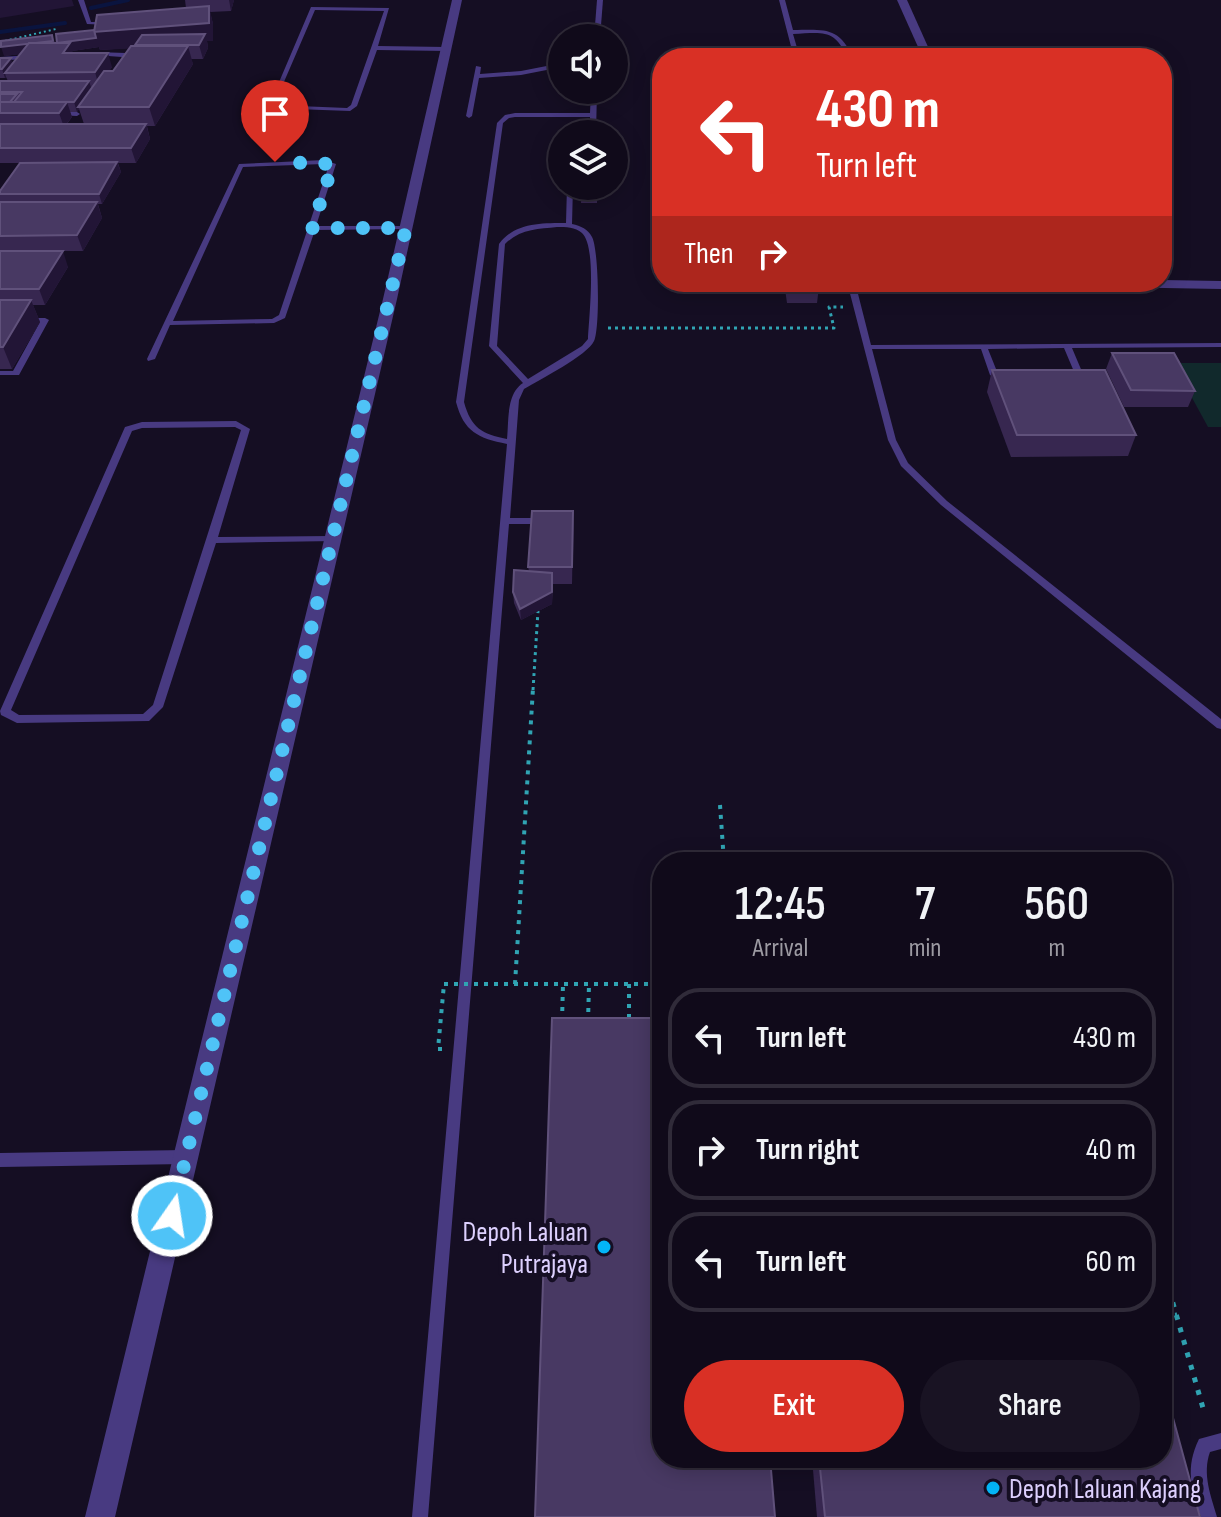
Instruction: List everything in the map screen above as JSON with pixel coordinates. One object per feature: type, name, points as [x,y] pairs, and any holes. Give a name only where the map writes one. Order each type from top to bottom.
[{"type":"street","points":[[100,1517],[406,228],[457,0]]},
{"type":"street","points":[[902,0],[924,48]]},
{"type":"street","points":[[1172,284],[1221,285]]},
{"type":"lane","points":[[81,0],[90,24],[116,23]]},
{"type":"lane","points":[[598,24],[600,0]]},
{"type":"lane","points":[[782,0],[794,48]]},
{"type":"lane","points":[[313,8],[387,9],[375,48],[352,108],[270,107],[313,8]]},
{"type":"lane","points":[[790,32],[836,35],[844,40],[847,48]]},
{"type":"lane","points":[[375,48],[446,49]]},
{"type":"lane","points":[[92,54],[126,55],[118,69]]},
{"type":"lane","points":[[0,59],[40,55]]},
{"type":"lane","points":[[469,116],[478,67]]},
{"type":"lane","points":[[476,76],[548,68]]},
{"type":"lane","points":[[593,104],[593,120]]},
{"type":"lane","points":[[46,114],[77,114]]},
{"type":"lane","points":[[512,442],[484,438],[471,430],[463,418],[460,402],[500,123],[507,116],[515,115],[593,115]]},
{"type":"lane","points":[[151,359],[241,165],[333,164],[279,319],[267,322],[168,323]]},
{"type":"lane","points":[[569,225],[570,200]]},
{"type":"lane","points":[[420,1517],[515,400],[517,393],[527,383],[585,348],[592,339],[594,247],[585,232],[569,225],[527,228],[507,236],[502,244],[493,346],[527,383]]},
{"type":"lane","points":[[312,228],[406,228]]},
{"type":"lane","points":[[853,292],[892,440],[904,464],[924,486],[1221,725]]},
{"type":"lane","points":[[0,320],[45,320],[16,373],[0,373]]},
{"type":"lane","points":[[867,347],[1221,345]]},
{"type":"lane","points":[[1061,380],[1079,378],[1067,346]]},
{"type":"lane","points":[[984,347],[994,375],[1007,380]]},
{"type":"lane","points":[[236,424],[246,429],[212,540],[153,713],[135,720],[17,719],[5,712],[128,429],[142,425],[236,424]]},
{"type":"lane","points":[[505,521],[559,521]]},
{"type":"lane","points":[[212,540],[332,539]]},
{"type":"lane","points":[[0,1160],[186,1157]]},
{"type":"lane","points":[[1209,1517],[1197,1470],[1199,1455],[1205,1445],[1221,1441]]},
{"type":"path","points":[[0,42],[56,29]]},
{"type":"path","points":[[606,328],[834,328],[829,307]]},
{"type":"path","points":[[515,984],[538,611]]},
{"type":"path","points":[[720,805],[723,852]]},
{"type":"path","points":[[438,1049],[444,984],[652,984]]},
{"type":"path","points":[[562,1032],[563,984]]},
{"type":"path","points":[[588,1033],[589,984]]},
{"type":"path","points":[[629,984],[629,1033]]},
{"type":"path","points":[[1172,1298],[1205,1415]]},
{"type":"path","points":[[1172,1315],[1177,1315]]},
{"type":"green space","points":[[1173,363],[1221,363],[1221,427],[1208,427]]},
{"type":"building","points":[[209,6],[209,23],[94,32],[97,15]]},
{"type":"building","points":[[94,30],[96,38],[57,43],[56,34]]},
{"type":"building","points":[[205,34],[199,45],[135,45],[142,35]]},
{"type":"building","points":[[52,35],[53,41],[1,47],[1,41]]},
{"type":"building","points":[[29,43],[70,43],[63,53],[108,53],[95,72],[5,73]]},
{"type":"building","points":[[131,46],[188,46],[149,107],[78,107],[104,71],[113,71]]},
{"type":"building","points":[[0,58],[11,58],[2,69],[0,69]]},
{"type":"building","points":[[0,81],[89,81],[74,102],[14,102],[22,92],[0,92]]},
{"type":"building","points":[[0,94],[17,94],[10,102],[0,102]]},
{"type":"building","points":[[0,102],[67,102],[59,113],[0,113]]},
{"type":"building","points":[[0,124],[146,124],[131,148],[0,148]]},
{"type":"building","points":[[117,162],[99,194],[0,194],[20,163]]},
{"type":"building","points":[[0,202],[97,202],[77,235],[0,236]]},
{"type":"building","points":[[0,251],[63,251],[39,289],[0,289]]},
{"type":"building","points":[[0,300],[31,300],[3,347],[0,347]]},
{"type":"building","points":[[1112,353],[1174,353],[1195,391],[1131,390]]},
{"type":"building","points":[[992,370],[1105,370],[1136,435],[1017,435]]},
{"type":"building","points":[[532,511],[573,511],[572,567],[528,567]]},
{"type":"building","points":[[514,570],[552,573],[552,592],[520,609],[513,592]]},
{"type":"building","name":"Depoh Laluan Putrajaya","points":[[552,1018],[652,1018],[652,1468],[771,1468],[775,1517],[535,1517]]},
{"type":"building","name":"Depoh Laluan Kajang","points":[[1172,1414],[1200,1517],[825,1517],[820,1468],[1172,1468]]},
{"type":"waterway","points":[[91,8],[128,0]]},
{"type":"waterway","points":[[0,32],[65,23]]},
{"type":"place","name":"Depoh Laluan Putrajaya","points":[[604,1247]]},
{"type":"place","name":"Depoh Laluan Kajang","points":[[993,1488]]},
{"type":"route","points":[[172,1216],[406,228],[312,228],[333,164],[275,162]]}]
